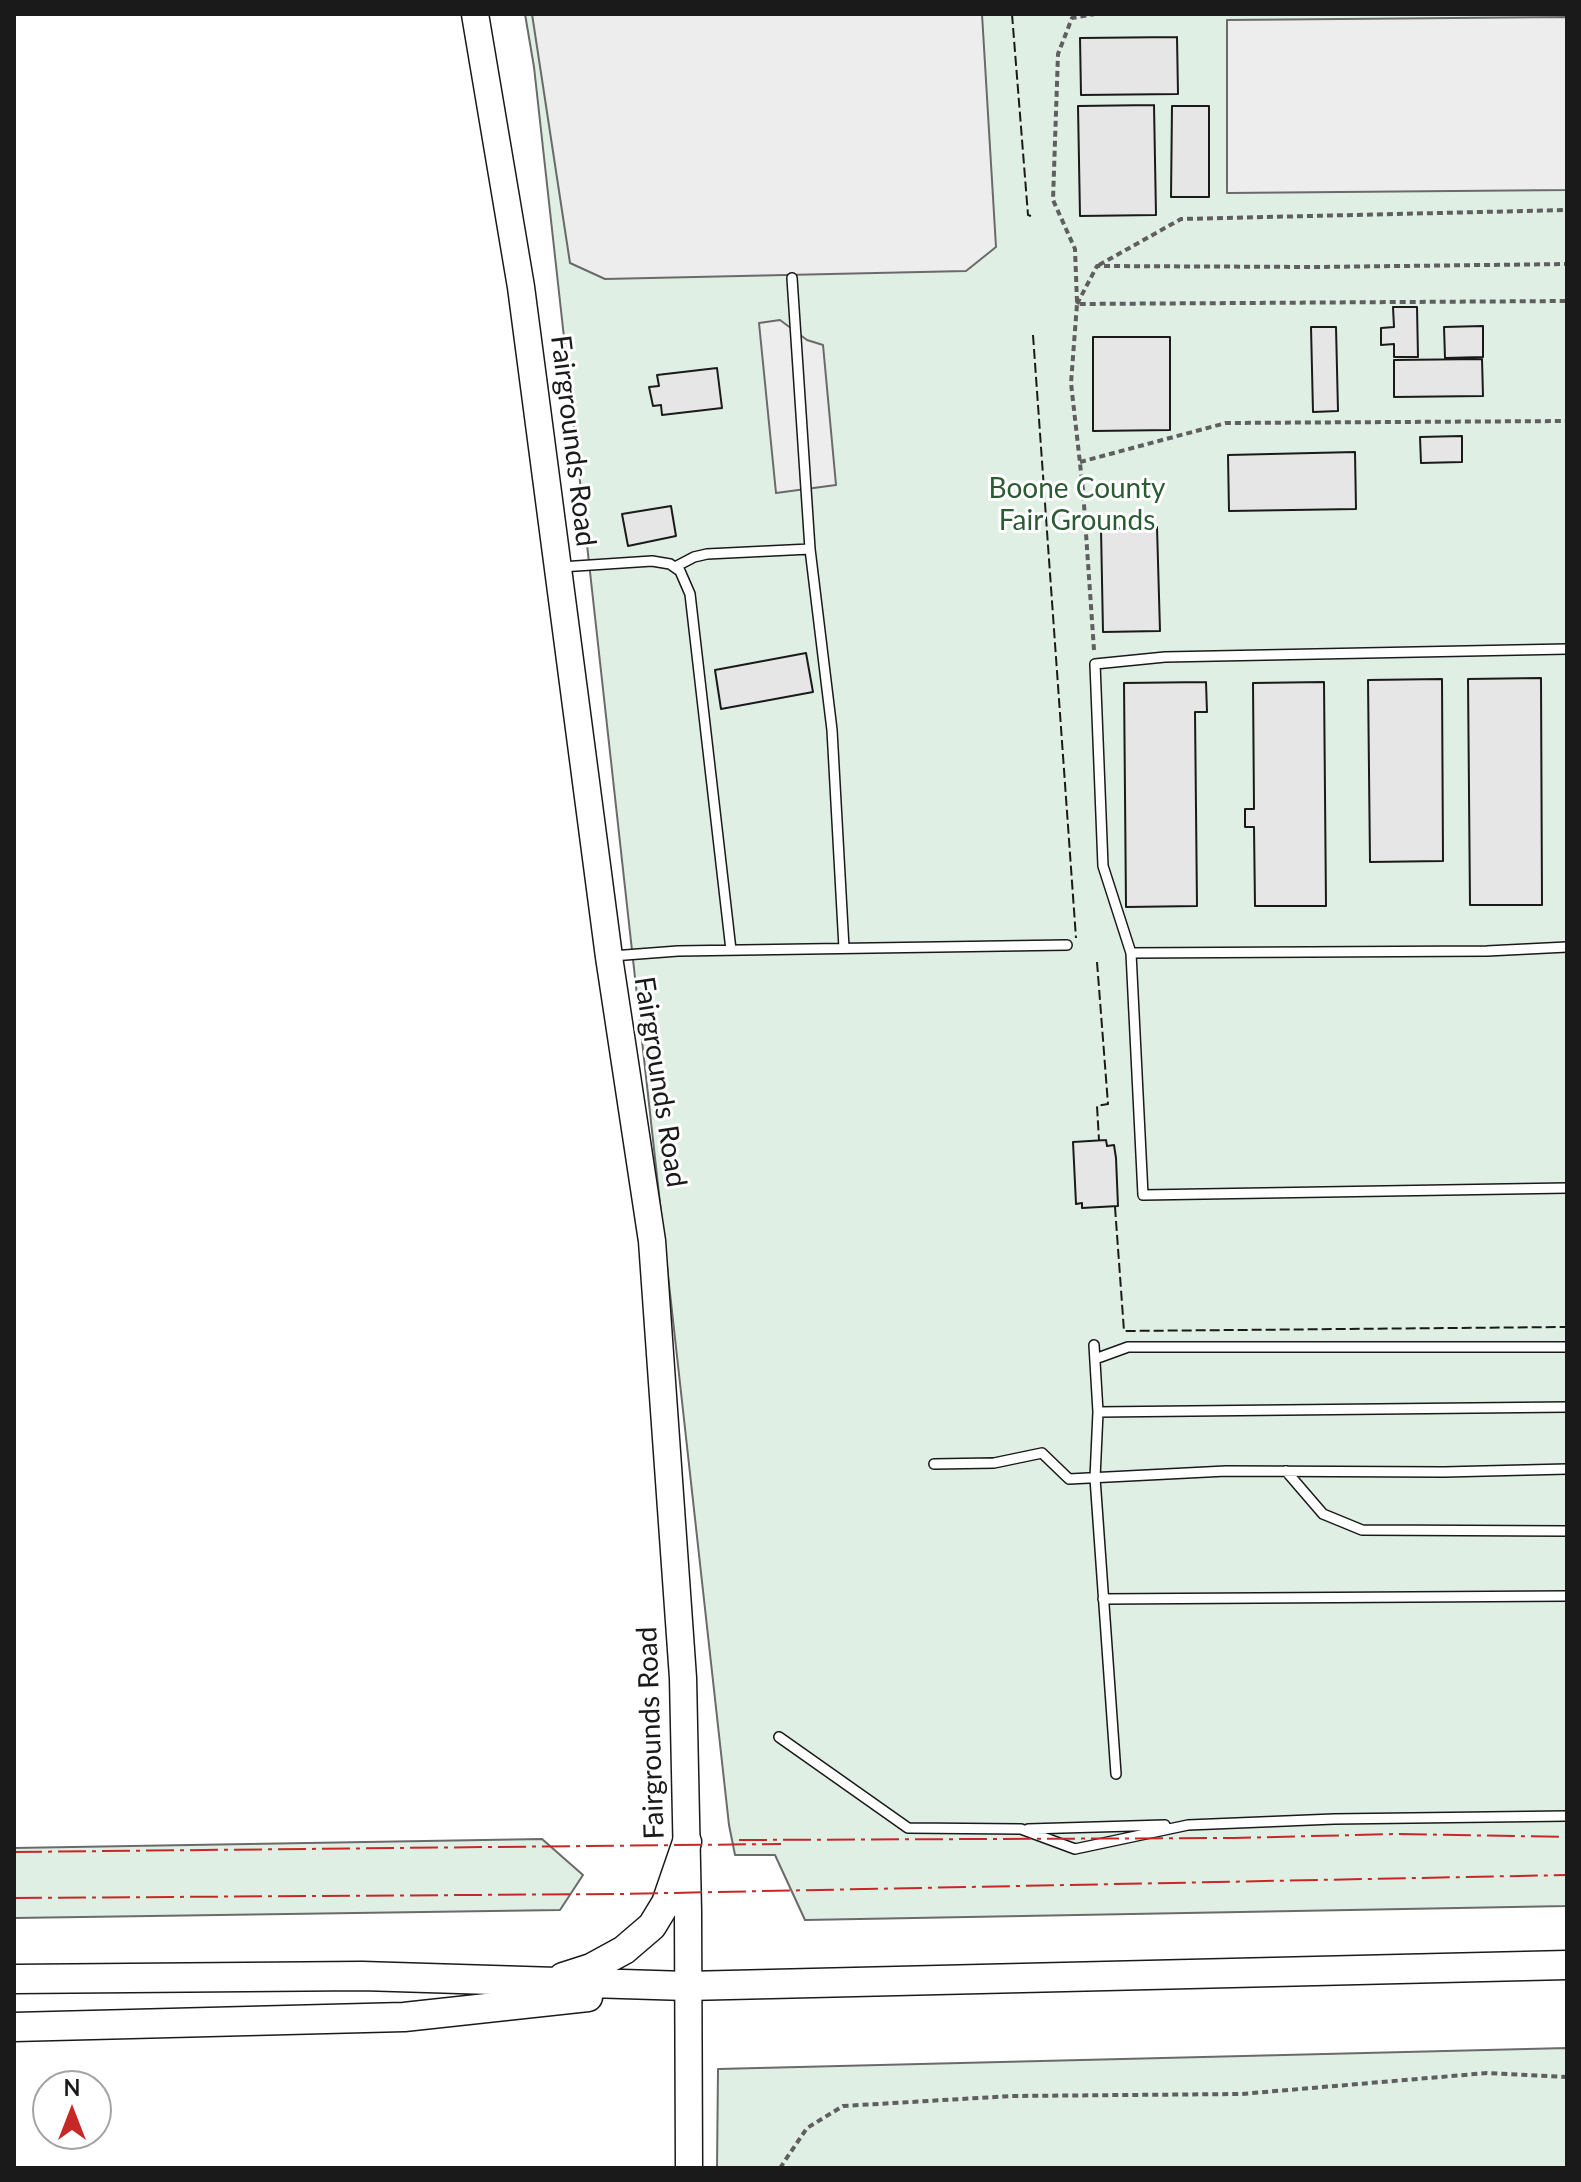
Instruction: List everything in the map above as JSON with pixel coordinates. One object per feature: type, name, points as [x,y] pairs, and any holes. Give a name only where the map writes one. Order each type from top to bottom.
[{"type":"main road","name":"Fairgrounds Road","points":[[475,14],[521,287],[609,957],[652,1241],[683,1678],[689,2168]]},
{"type":"main road","points":[[547,1982],[591,1968],[624,1950],[652,1926],[666,1903],[687,1842]]},
{"type":"main road","points":[[14,1979],[362,1976],[687,1986],[1567,1965]]},
{"type":"main road","points":[[14,2027],[404,2017],[687,1986]]},
{"type":"lane","points":[[792,278],[810,549],[832,730],[844,948]]},
{"type":"lane","points":[[675,567],[707,554],[810,549]]},
{"type":"lane","points":[[558,567],[652,561],[670,564],[680,571],[690,594],[731,950]]},
{"type":"lane","points":[[1567,649],[1165,657],[1095,664],[1103,866],[1131,953],[1143,1195],[1567,1188]]},
{"type":"lane","points":[[609,957],[678,951],[1067,945]]},
{"type":"lane","points":[[1131,953],[1471,951],[1567,947]]},
{"type":"lane","points":[[1094,1345],[1098,1412],[1095,1478],[1116,1774]]},
{"type":"lane","points":[[1095,1359],[1128,1347],[1567,1347]]},
{"type":"lane","points":[[1098,1412],[1567,1407]]},
{"type":"lane","points":[[934,1464],[994,1463],[1042,1453],[1069,1479],[1226,1471],[1567,1469]]},
{"type":"lane","points":[[1286,1471],[1323,1514],[1362,1530],[1567,1531]]},
{"type":"lane","points":[[1103,1599],[1567,1596]]},
{"type":"lane","points":[[779,1737],[908,1828],[1021,1829],[1567,1816]]},
{"type":"lane","points":[[1021,1829],[1075,1849],[1188,1825]]},
{"type":"path","points":[[1095,14],[1072,18],[1058,54],[1053,200],[1075,249],[1077,304],[1071,383],[1095,664]]},
{"type":"path","points":[[1077,304],[1097,266],[1181,219],[1567,210]]},
{"type":"path","points":[[1097,266],[1567,264]]},
{"type":"path","points":[[1077,304],[1567,301]]},
{"type":"path","points":[[1080,462],[1226,423],[1567,421]]},
{"type":"path","points":[[780,2168],[807,2128],[843,2106],[1012,2096],[1241,2094],[1487,2073],[1567,2077]]},
{"type":"green space","name":"Boone County Fair Grounds","points":[[525,14],[1567,14],[1567,1906],[805,1920],[775,1855],[735,1855],[729,1825],[534,67]]},
{"type":"green space","points":[[542,1839],[583,1875],[560,1910],[14,1918],[14,1848]]},
{"type":"green space","points":[[1567,2048],[1567,2168],[717,2168],[718,2069]]},
{"type":"shaded area","points":[[532,14],[982,14],[996,247],[966,271],[605,279],[570,263]]},
{"type":"shaded area","points":[[1567,17],[1567,190],[1227,193],[1227,20]]},
{"type":"shaded area","points":[[780,320],[807,340],[823,345],[836,485],[776,493],[759,323]]},
{"type":"building","points":[[1177,37],[1178,94],[1081,95],[1080,38]]},
{"type":"building","points":[[1154,105],[1156,215],[1080,216],[1078,106]]},
{"type":"building","points":[[1172,106],[1209,106],[1209,197],[1171,197]]},
{"type":"building","points":[[1393,307],[1417,307],[1418,357],[1394,357],[1394,344],[1381,345],[1381,328],[1394,327]]},
{"type":"building","points":[[1483,326],[1483,357],[1445,358],[1444,327]]},
{"type":"building","points":[[1311,327],[1336,327],[1338,411],[1313,412]]},
{"type":"building","points":[[1093,337],[1170,337],[1170,430],[1093,431]]},
{"type":"building","points":[[1482,359],[1483,396],[1394,397],[1394,360]]},
{"type":"building","points":[[717,368],[722,408],[662,415],[661,405],[653,406],[649,387],[659,386],[657,375]]},
{"type":"building","points":[[1462,436],[1462,462],[1421,463],[1420,437]]},
{"type":"building","points":[[1355,452],[1356,509],[1229,511],[1228,455]]},
{"type":"building","points":[[671,506],[676,536],[628,546],[622,514]]},
{"type":"building","points":[[1157,527],[1160,631],[1103,632],[1101,529]]},
{"type":"building","points":[[806,653],[813,692],[721,709],[715,670]]},
{"type":"building","points":[[1541,678],[1542,905],[1470,905],[1468,679]]},
{"type":"building","points":[[1442,679],[1443,861],[1370,862],[1368,680]]},
{"type":"building","points":[[1206,682],[1207,712],[1195,712],[1197,906],[1126,907],[1124,683]]},
{"type":"building","points":[[1324,682],[1326,906],[1255,906],[1254,827],[1245,827],[1245,809],[1254,809],[1253,683]]},
{"type":"building","points":[[1106,1140],[1107,1146],[1114,1145],[1118,1206],[1082,1208],[1082,1203],[1076,1204],[1073,1142]]},
{"type":"fence","points":[[1012,14],[1028,215],[1031,216]]},
{"type":"fence","points":[[1033,335],[1076,938]]},
{"type":"fence","points":[[1097,962],[1108,1104],[1097,1106],[1099,1140]]},
{"type":"fence","points":[[1115,1207],[1124,1331],[1567,1327]]},
{"type":"power","points":[[739,1840],[1234,1838],[1398,1834],[1567,1837]]},
{"type":"power","points":[[14,1852],[781,1844]]},
{"type":"power","points":[[14,1898],[618,1894],[1567,1875]]}]
